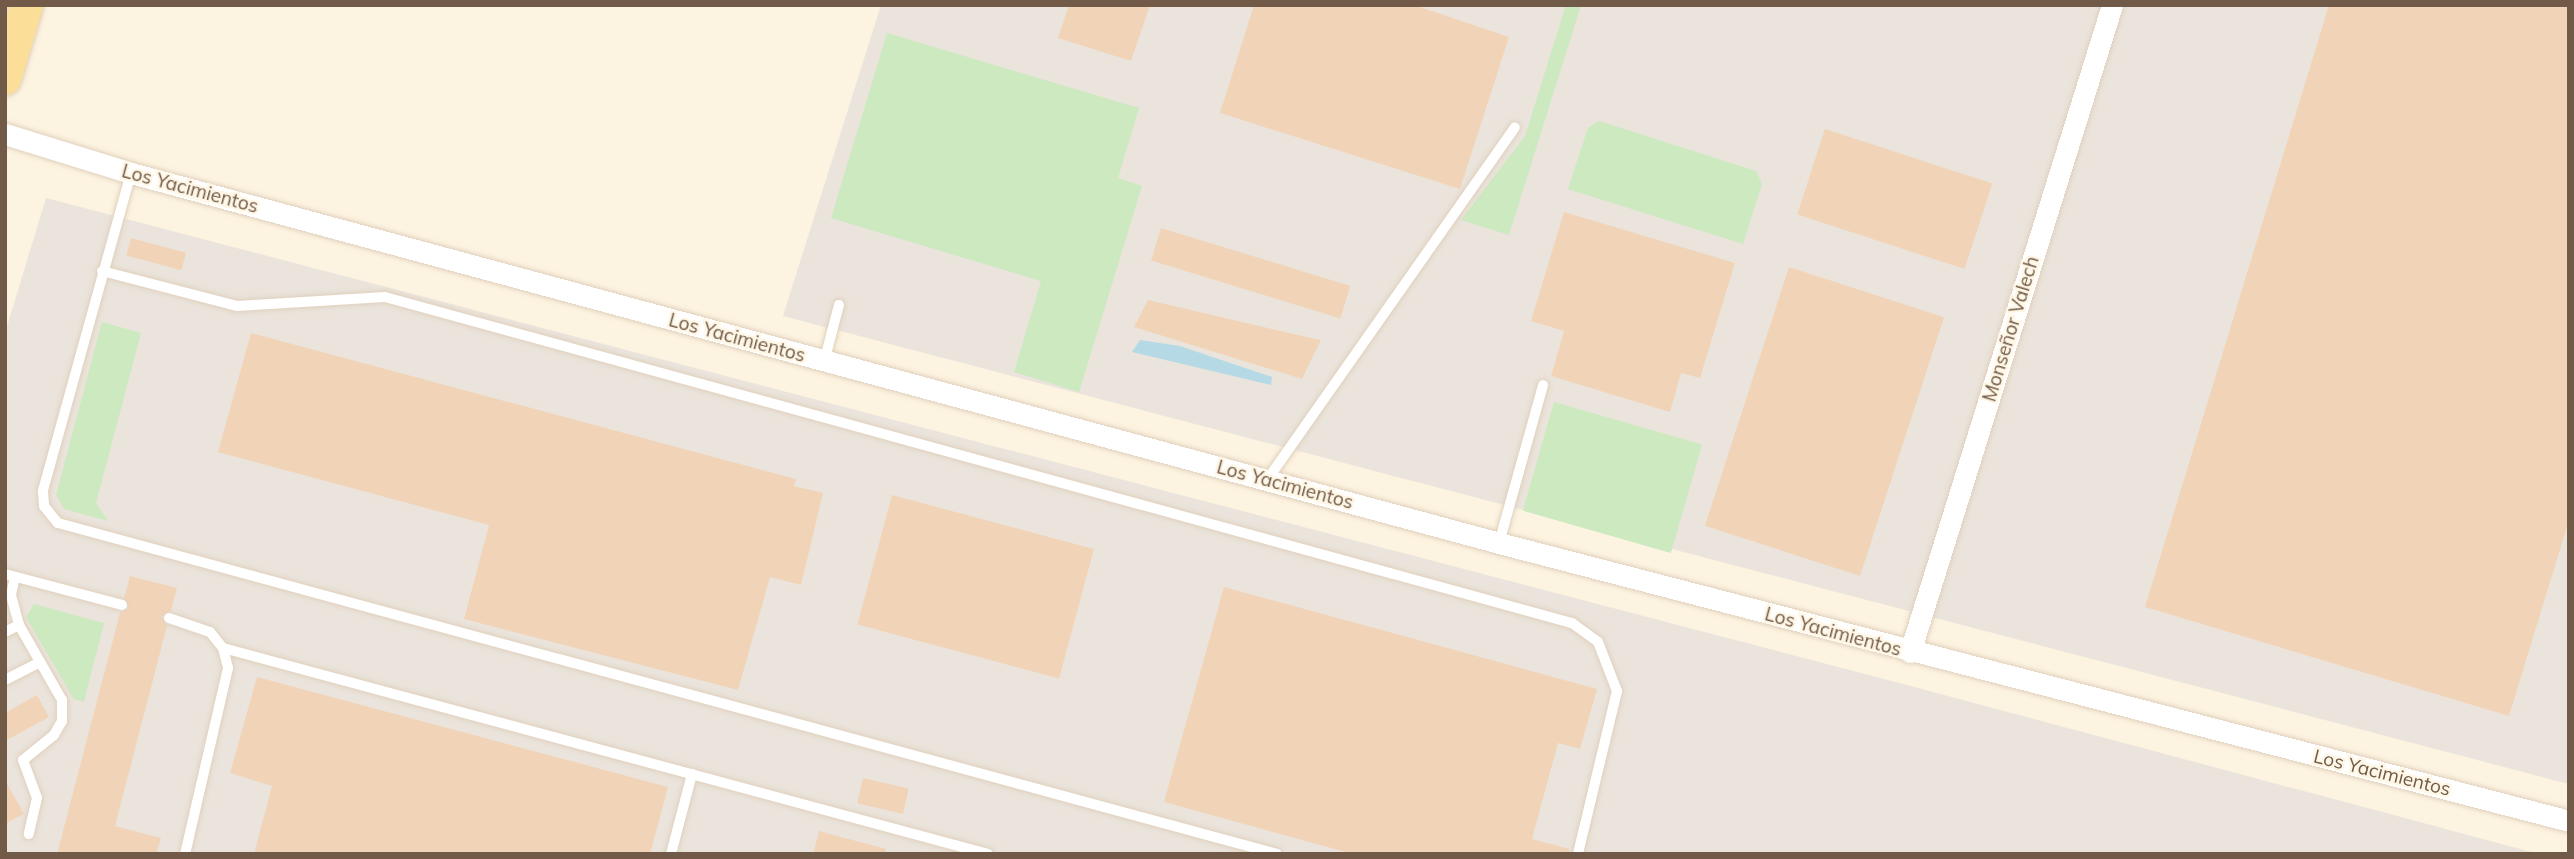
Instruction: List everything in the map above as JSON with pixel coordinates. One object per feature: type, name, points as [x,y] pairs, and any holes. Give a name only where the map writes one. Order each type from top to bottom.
[{"type":"main road","points":[[5,79],[27,5]]},
{"type":"street","name":"Monseñor Valech","points":[[1909,652],[2112,5]]},
{"type":"street","name":"Los Yacimientos","points":[[5,134],[131,173],[1499,543],[1909,652],[2569,821]]},
{"type":"lane","points":[[1267,480],[1515,127]]},
{"type":"lane","points":[[131,173],[43,491],[44,506],[58,523],[1277,854]]},
{"type":"lane","points":[[102,271],[237,306],[385,297],[1572,623],[1598,642],[1617,691],[1578,854]]},
{"type":"lane","points":[[824,362],[839,306]]},
{"type":"lane","points":[[1499,543],[1543,385]]},
{"type":"lane","points":[[29,834],[37,798],[23,760],[54,734],[63,712],[62,700],[19,625],[11,595],[10,576],[122,605]]},
{"type":"lane","points":[[169,618],[201,626],[223,648],[988,854]]},
{"type":"lane","points":[[5,632],[19,625]]},
{"type":"lane","points":[[185,854],[228,668],[223,648]]},
{"type":"lane","points":[[5,680],[39,663]]},
{"type":"lane","points":[[671,854],[692,774]]},
{"type":"shaded area","points":[[881,5],[2569,5],[2569,784],[783,316]]},
{"type":"shaded area","points":[[46,198],[1903,684],[2539,854],[5,854],[5,333]]},
{"type":"green space","points":[[1566,5],[1581,5],[1509,235],[1461,220],[1525,136]]},
{"type":"green space","points":[[887,33],[1139,108],[1118,178],[1142,186],[1079,392],[1014,372],[1041,281],[831,218]]},
{"type":"green space","points":[[1599,121],[1756,171],[1762,184],[1743,244],[1568,189],[1588,128]]},
{"type":"green space","points":[[102,322],[141,333],[96,503],[108,521],[64,509],[56,495]]},
{"type":"green space","points":[[1554,402],[1702,444],[1671,553],[1523,511]]},
{"type":"green space","points":[[34,604],[104,623],[84,702],[74,699],[26,617]]},
{"type":"water","points":[[1140,340],[1180,346],[1272,377],[1271,385],[1132,352]]},
{"type":"building","points":[[1069,5],[1150,5],[1131,61],[1058,38]]},
{"type":"building","points":[[1254,5],[1414,5],[1509,37],[1460,189],[1220,113]]},
{"type":"building","points":[[2329,5],[2569,5],[2569,520],[2509,716],[2145,607]]},
{"type":"building","points":[[1825,129],[1992,183],[1965,269],[1797,215]]},
{"type":"building","points":[[1564,212],[1735,263],[1700,378],[1681,373],[1670,412],[1551,376],[1564,331],[1531,321]]},
{"type":"building","points":[[1161,228],[1350,286],[1340,318],[1151,261]]},
{"type":"building","points":[[131,238],[186,253],[181,270],[126,255]]},
{"type":"building","points":[[1789,267],[1944,317],[1860,576],[1705,526]]},
{"type":"building","points":[[1148,300],[1321,340],[1302,379],[1134,327]]},
{"type":"building","points":[[251,333],[796,479],[794,486],[823,493],[801,585],[770,577],[738,690],[464,619],[489,525],[218,452]]},
{"type":"building","points":[[892,495],[1094,549],[1059,679],[857,624]]},
{"type":"building","points":[[130,576],[177,588],[171,611],[161,616],[167,626],[115,826],[161,838],[156,854],[57,854],[120,613],[129,608],[124,598]]},
{"type":"building","points":[[1224,587],[1597,689],[1580,749],[1558,743],[1532,839],[1569,849],[1569,854],[1353,854],[1164,802]]},
{"type":"building","points":[[257,677],[668,787],[650,854],[254,854],[272,786],[230,773]]},
{"type":"building","points":[[37,695],[49,717],[5,741],[5,713]]},
{"type":"building","points":[[863,778],[909,789],[903,814],[857,803]]},
{"type":"building","points":[[5,780],[24,814],[5,824]]},
{"type":"building","points":[[819,831],[886,849],[885,854],[813,854]]}]
